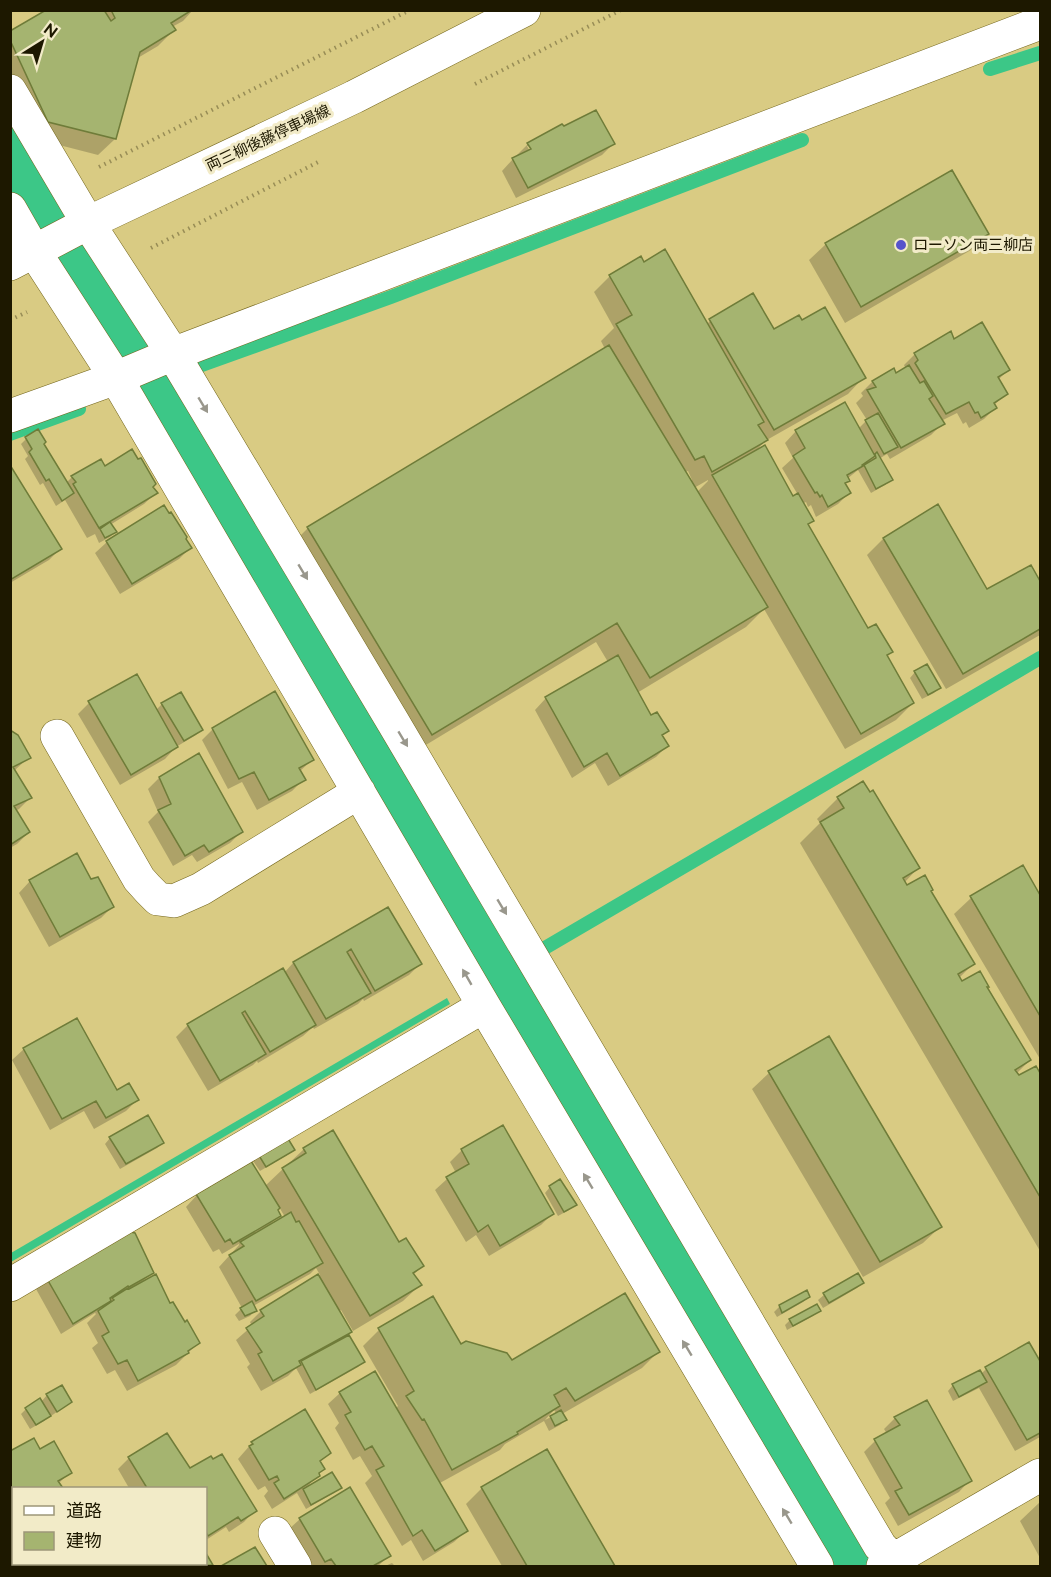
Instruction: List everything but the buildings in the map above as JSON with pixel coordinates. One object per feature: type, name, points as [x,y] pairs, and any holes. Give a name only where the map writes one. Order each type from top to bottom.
[{"type":"street","name":"両三柳後藤停車場線","points":[[29,253],[84,224],[354,97],[524,10]]},
{"type":"street","points":[[10,416],[120,377],[1041,23]]},
{"type":"street","points":[[10,91],[84,224],[170,356],[411,752],[892,1564],[1041,1475]]},
{"type":"street","points":[[10,209],[29,253],[120,377],[484,1006],[817,1566]]},
{"type":"street","points":[[57,736],[139,879],[158,899],[174,901],[201,889],[359,792]]},
{"type":"street","points":[[10,1285],[484,1006]]},
{"type":"street","points":[[275,1533],[295,1566]]},
{"type":"path","points":[[99,167],[410,10]]},
{"type":"shaded area","points":[[447,998],[450,1004],[11,1262],[11,1253]]},
{"type":"waterway","points":[[990,69],[1040,53]]},
{"type":"waterway","points":[[202,365],[391,297],[802,140]]},
{"type":"waterway","points":[[10,146],[157,384],[847,1566]]},
{"type":"waterway","points":[[10,434],[79,409]]},
{"type":"waterway","points":[[502,973],[1040,658]]},
{"type":"place","name":"ローソン両三柳店","points":[[901,245]]}]
